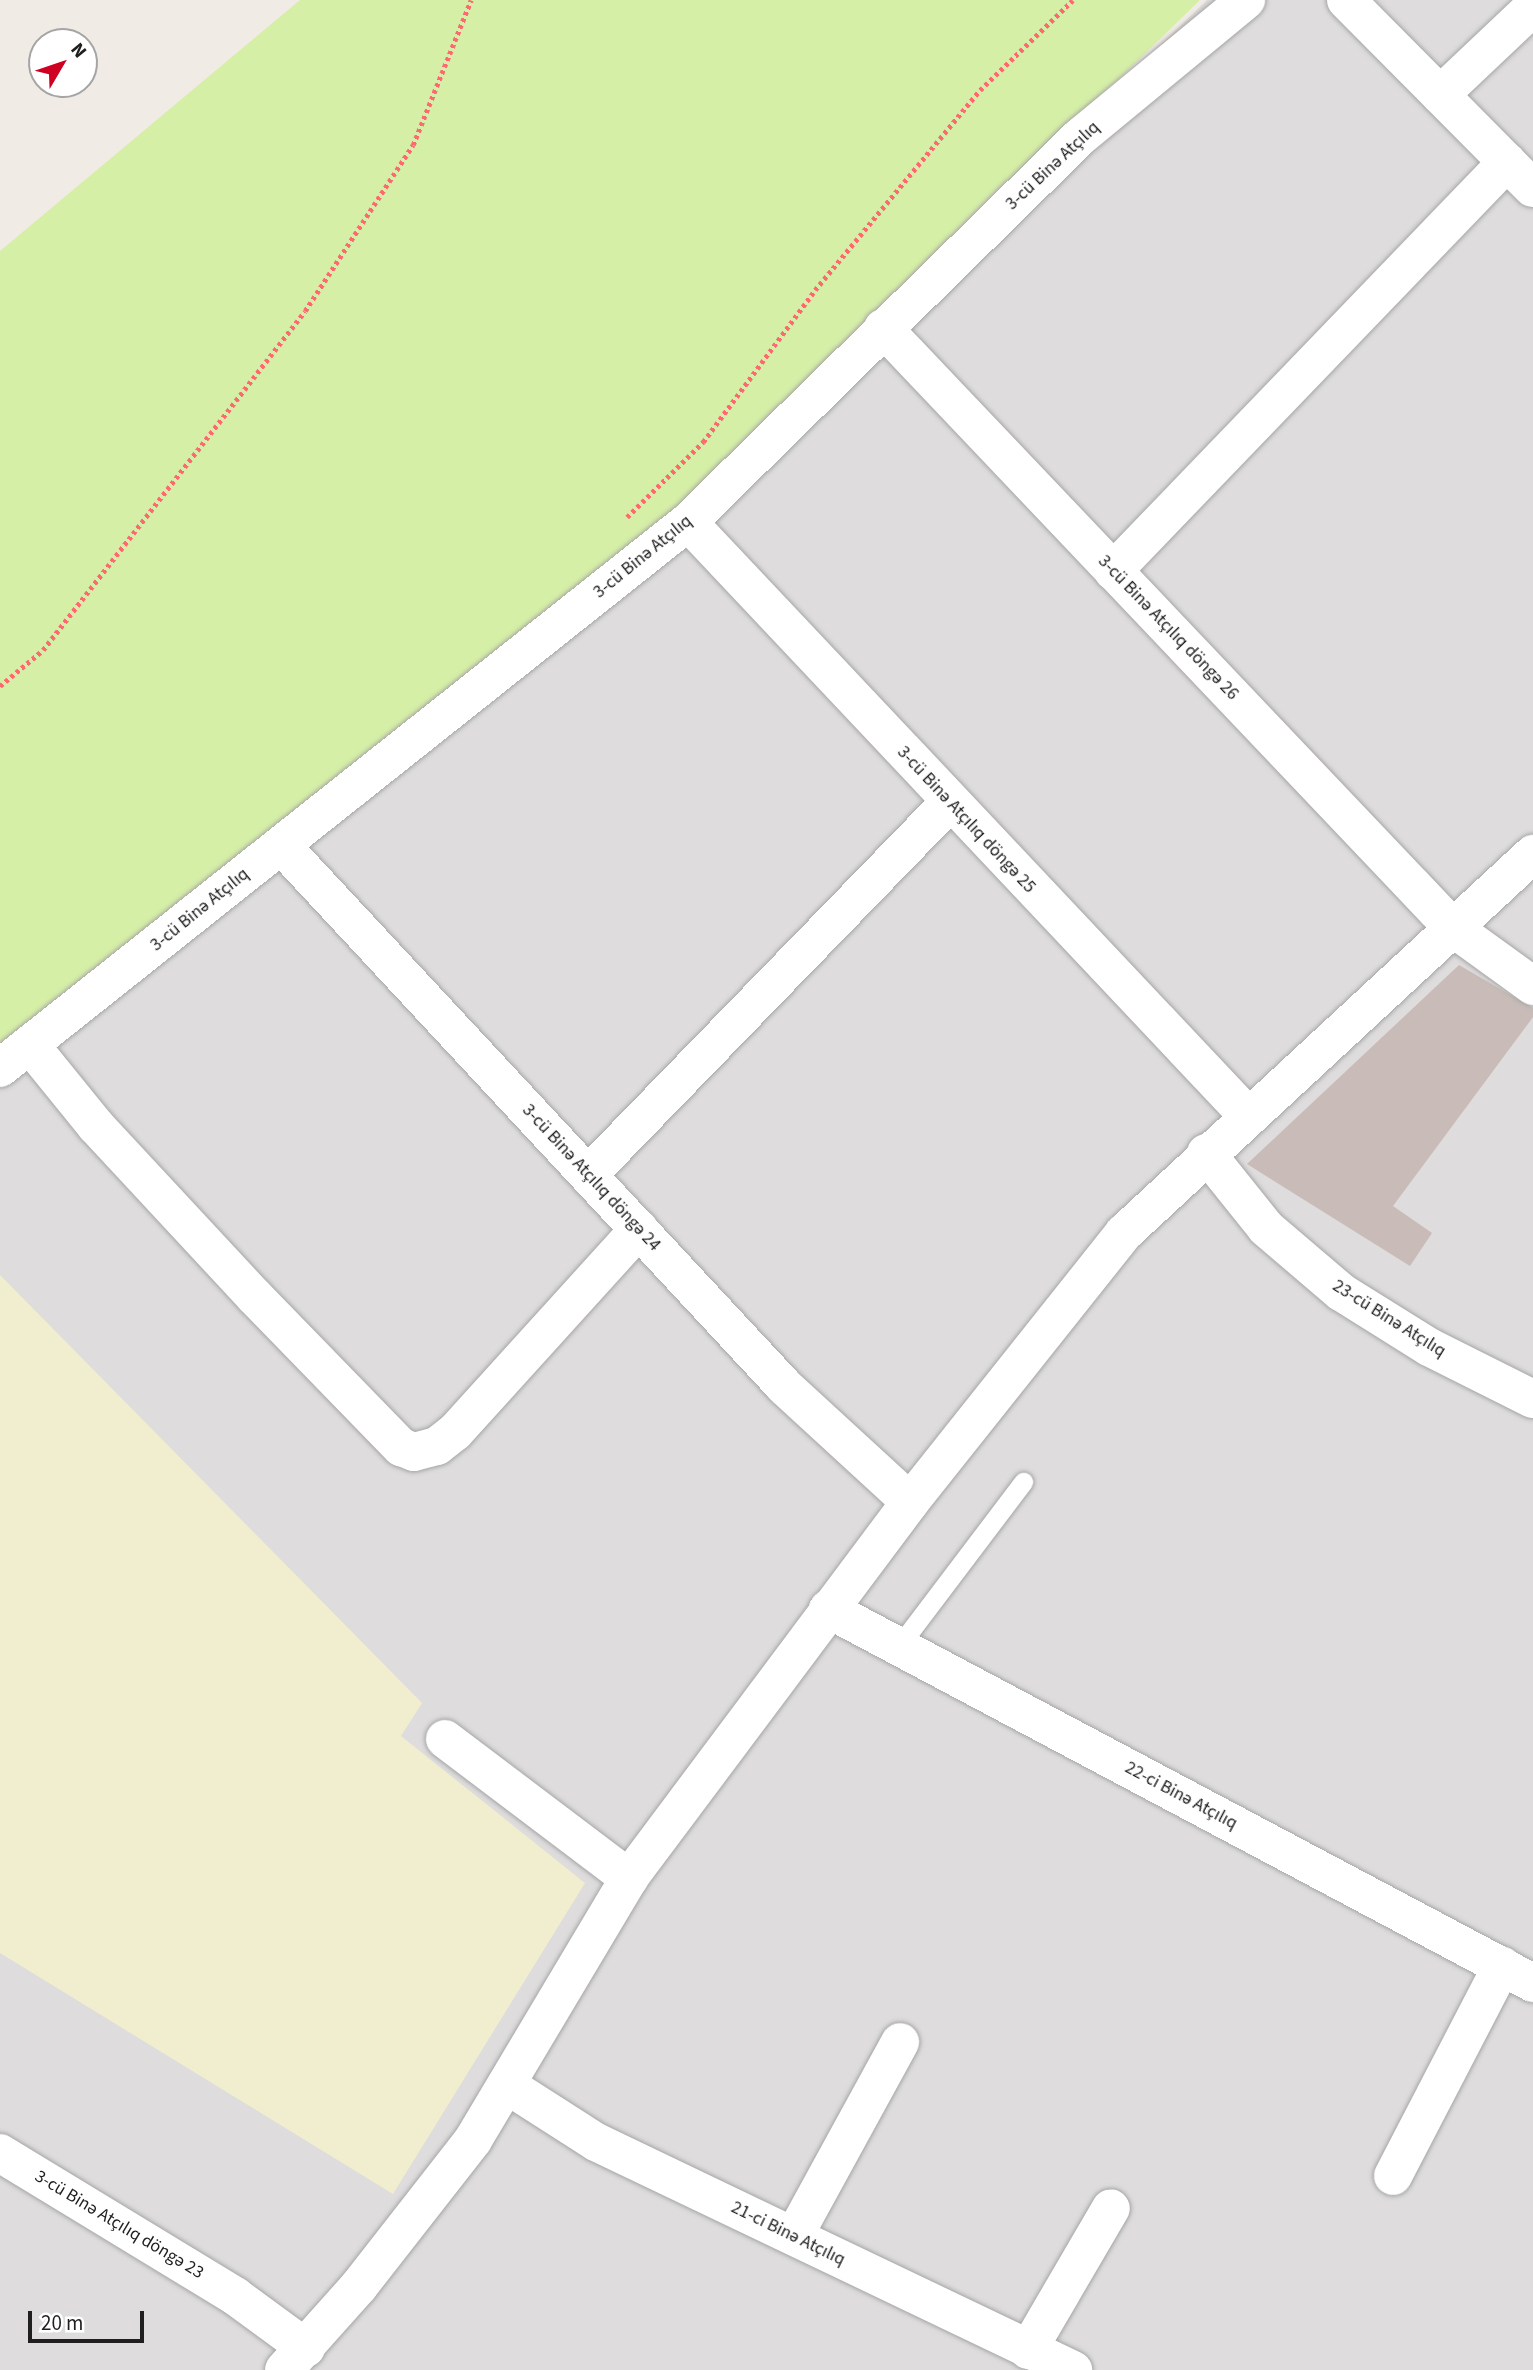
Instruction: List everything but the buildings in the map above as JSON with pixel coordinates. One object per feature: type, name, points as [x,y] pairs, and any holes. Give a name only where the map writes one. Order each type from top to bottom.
[{"type":"street","name":"3-cü Binə Atçılıq","points":[[0,1068],[688,522],[1081,136],[1246,0]]},
{"type":"street","points":[[1113,571],[1520,175],[1346,0]]},
{"type":"street","points":[[1440,95],[1533,7]]},
{"type":"street","name":"3-cü Binə Atçılıq döngə 26","points":[[883,328],[1453,928],[1533,986]]},
{"type":"street","name":"3-cü Binə Atçılıq döngə 25","points":[[688,522],[950,803],[1247,1115]]},
{"type":"street","points":[[589,1174],[950,803]]},
{"type":"street","name":"3-cü Binə Atçılıq döngə 24","points":[[281,845],[784,1386],[910,1502]]},
{"type":"street","points":[[295,2359],[418,2214],[510,2087],[629,1878],[910,1502],[1124,1233],[1247,1115],[1533,854]]},
{"type":"street","points":[[31,1046],[96,1126],[254,1296],[401,1447],[414,1452],[437,1446],[455,1432],[639,1229]]},
{"type":"street","name":"23-cü Binə Atçılıq","points":[[1206,1153],[1266,1228],[1340,1292],[1429,1347],[1533,1399]]},
{"type":"street","name":"22-ci Binə Atçılıq","points":[[828,1609],[1518,1974]]},
{"type":"street","points":[[445,1739],[629,1878]]},
{"type":"street","points":[[1393,2176],[1518,1974]]},
{"type":"street","points":[[794,2236],[900,2042]]},
{"type":"street","name":"21-ci Binə Atçılıq","points":[[510,2087],[596,2142],[1073,2370]]},
{"type":"street","name":"3-cü Binə Atçılıq döngə 23","points":[[0,2153],[235,2296],[295,2359]]},
{"type":"street","points":[[1028,2350],[1111,2208]]},
{"type":"lane","points":[[899,1646],[1023,1482]]},
{"type":"path","points":[[0,686],[43,650],[305,311],[413,145],[471,0]]},
{"type":"path","points":[[615,528],[704,442],[815,290],[980,90],[1073,0]]},
{"type":"shaded area","points":[[1207,0],[1533,0],[1533,2370],[0,2370],[0,1055],[843,352]]},
{"type":"shaded area","points":[[0,1275],[422,1703],[401,1736],[585,1883],[393,2194],[0,1953]]},
{"type":"green space","points":[[300,0],[1200,0],[671,515],[0,1047],[0,251]]}]
